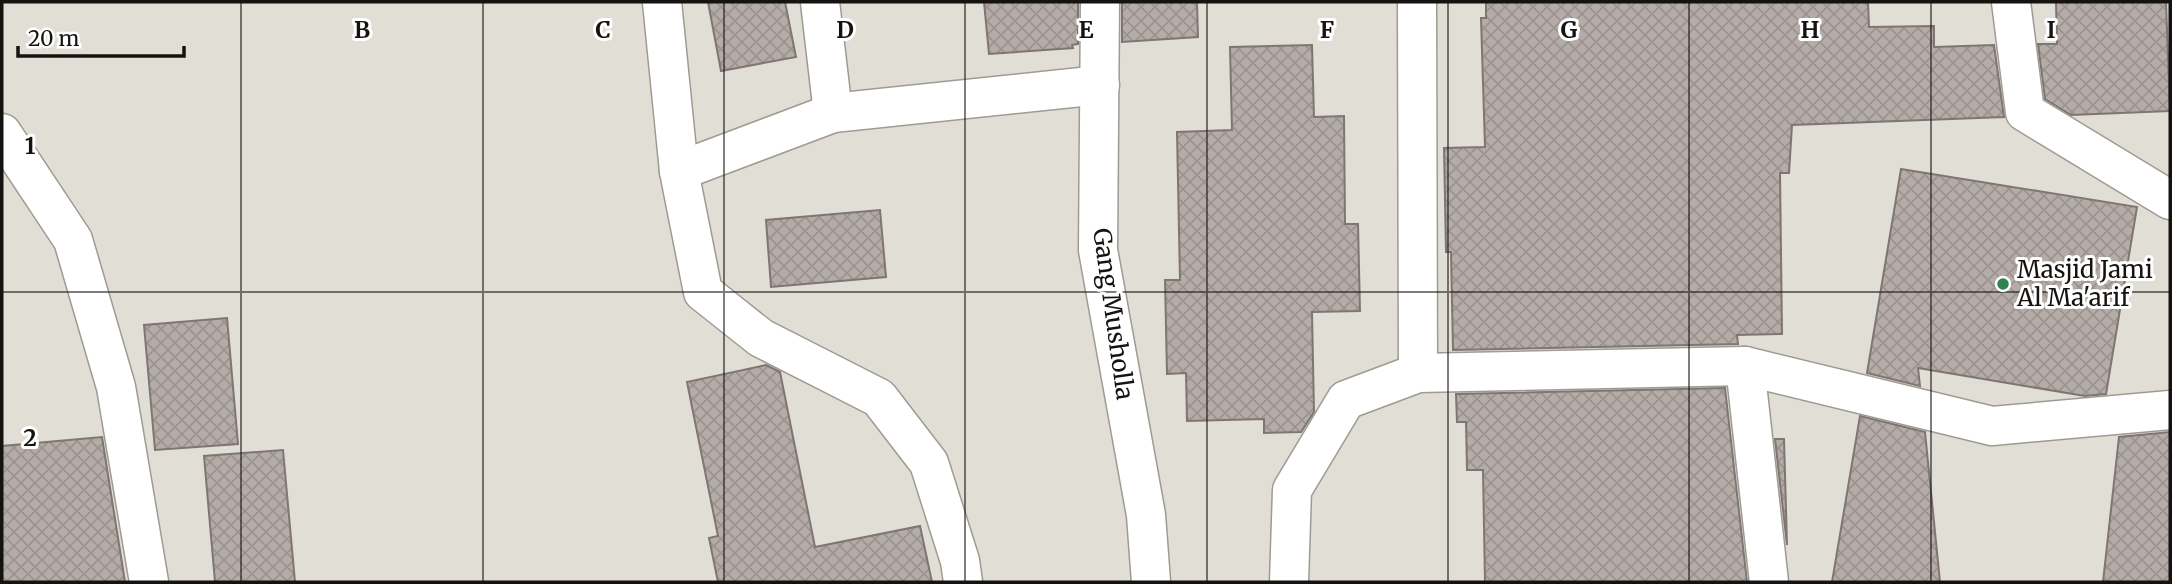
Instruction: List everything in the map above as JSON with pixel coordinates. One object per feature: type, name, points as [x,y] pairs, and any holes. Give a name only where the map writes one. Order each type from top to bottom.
[{"type":"street","points":[[662,2],[679,171],[704,292],[761,338],[878,398],[929,463],[963,582]]},
{"type":"street","points":[[820,2],[833,113]]},
{"type":"street","name":"Gang Musholla","points":[[1100,2],[1098,250],[1146,515],[1151,582]]},
{"type":"street","points":[[1417,2],[1418,373]]},
{"type":"street","points":[[2011,2],[2025,112],[2170,200]]},
{"type":"street","points":[[679,171],[833,113],[1100,85]]},
{"type":"street","points":[[2,133],[72,240],[116,387],[149,582]]},
{"type":"street","points":[[1745,366],[1769,582]]},
{"type":"street","points":[[1289,582],[1292,490],[1346,400],[1418,373],[1745,366],[1992,426],[2170,410]]},
{"type":"building","points":[[708,2],[785,2],[796,57],[721,71]]},
{"type":"building","points":[[984,2],[1078,2],[1078,44],[1072,45],[1073,48],[989,54]]},
{"type":"building","points":[[1122,2],[1197,2],[1198,37],[1122,42]]},
{"type":"building","points":[[1486,2],[1868,2],[1869,27],[1934,26],[1934,47],[1994,45],[2004,117],[1792,125],[1789,173],[1780,173],[1782,334],[1737,335],[1738,344],[1453,350],[1451,252],[1446,252],[1444,148],[1485,147],[1481,18],[1486,18]]},
{"type":"building","points":[[2056,2],[2166,2],[2170,111],[2071,115],[2045,99],[2038,44],[2057,44]]},
{"type":"building","points":[[1312,45],[1314,117],[1344,116],[1345,224],[1358,224],[1360,311],[1312,312],[1314,412],[1301,432],[1264,433],[1264,419],[1187,421],[1186,373],[1167,374],[1165,280],[1180,280],[1177,132],[1232,130],[1230,47]]},
{"type":"building","name":"Masjid Jami Al Ma'arif","points":[[1901,169],[2137,207],[2106,394],[2085,396],[1918,368],[1920,386],[1867,373]]},
{"type":"building","points":[[880,210],[886,277],[771,287],[766,220]]},
{"type":"building","points":[[227,318],[238,444],[155,450],[144,325]]},
{"type":"building","points":[[766,365],[780,372],[815,547],[920,526],[932,582],[718,582],[709,538],[718,536],[687,382]]},
{"type":"building","points":[[1725,388],[1747,582],[1485,582],[1483,470],[1467,470],[1466,422],[1457,422],[1456,394]]},
{"type":"building","points":[[1860,416],[1925,432],[1940,582],[1832,582]]},
{"type":"building","points":[[2170,432],[2170,582],[2103,582],[2119,437]]},
{"type":"building","points":[[102,437],[125,582],[2,582],[2,446]]},
{"type":"building","points":[[1775,439],[1784,439],[1787,545]]},
{"type":"building","points":[[283,450],[295,582],[215,582],[204,456]]},
{"type":"place","name":"Masjid Jami Al Ma'arif","points":[[2003,284]]}]
